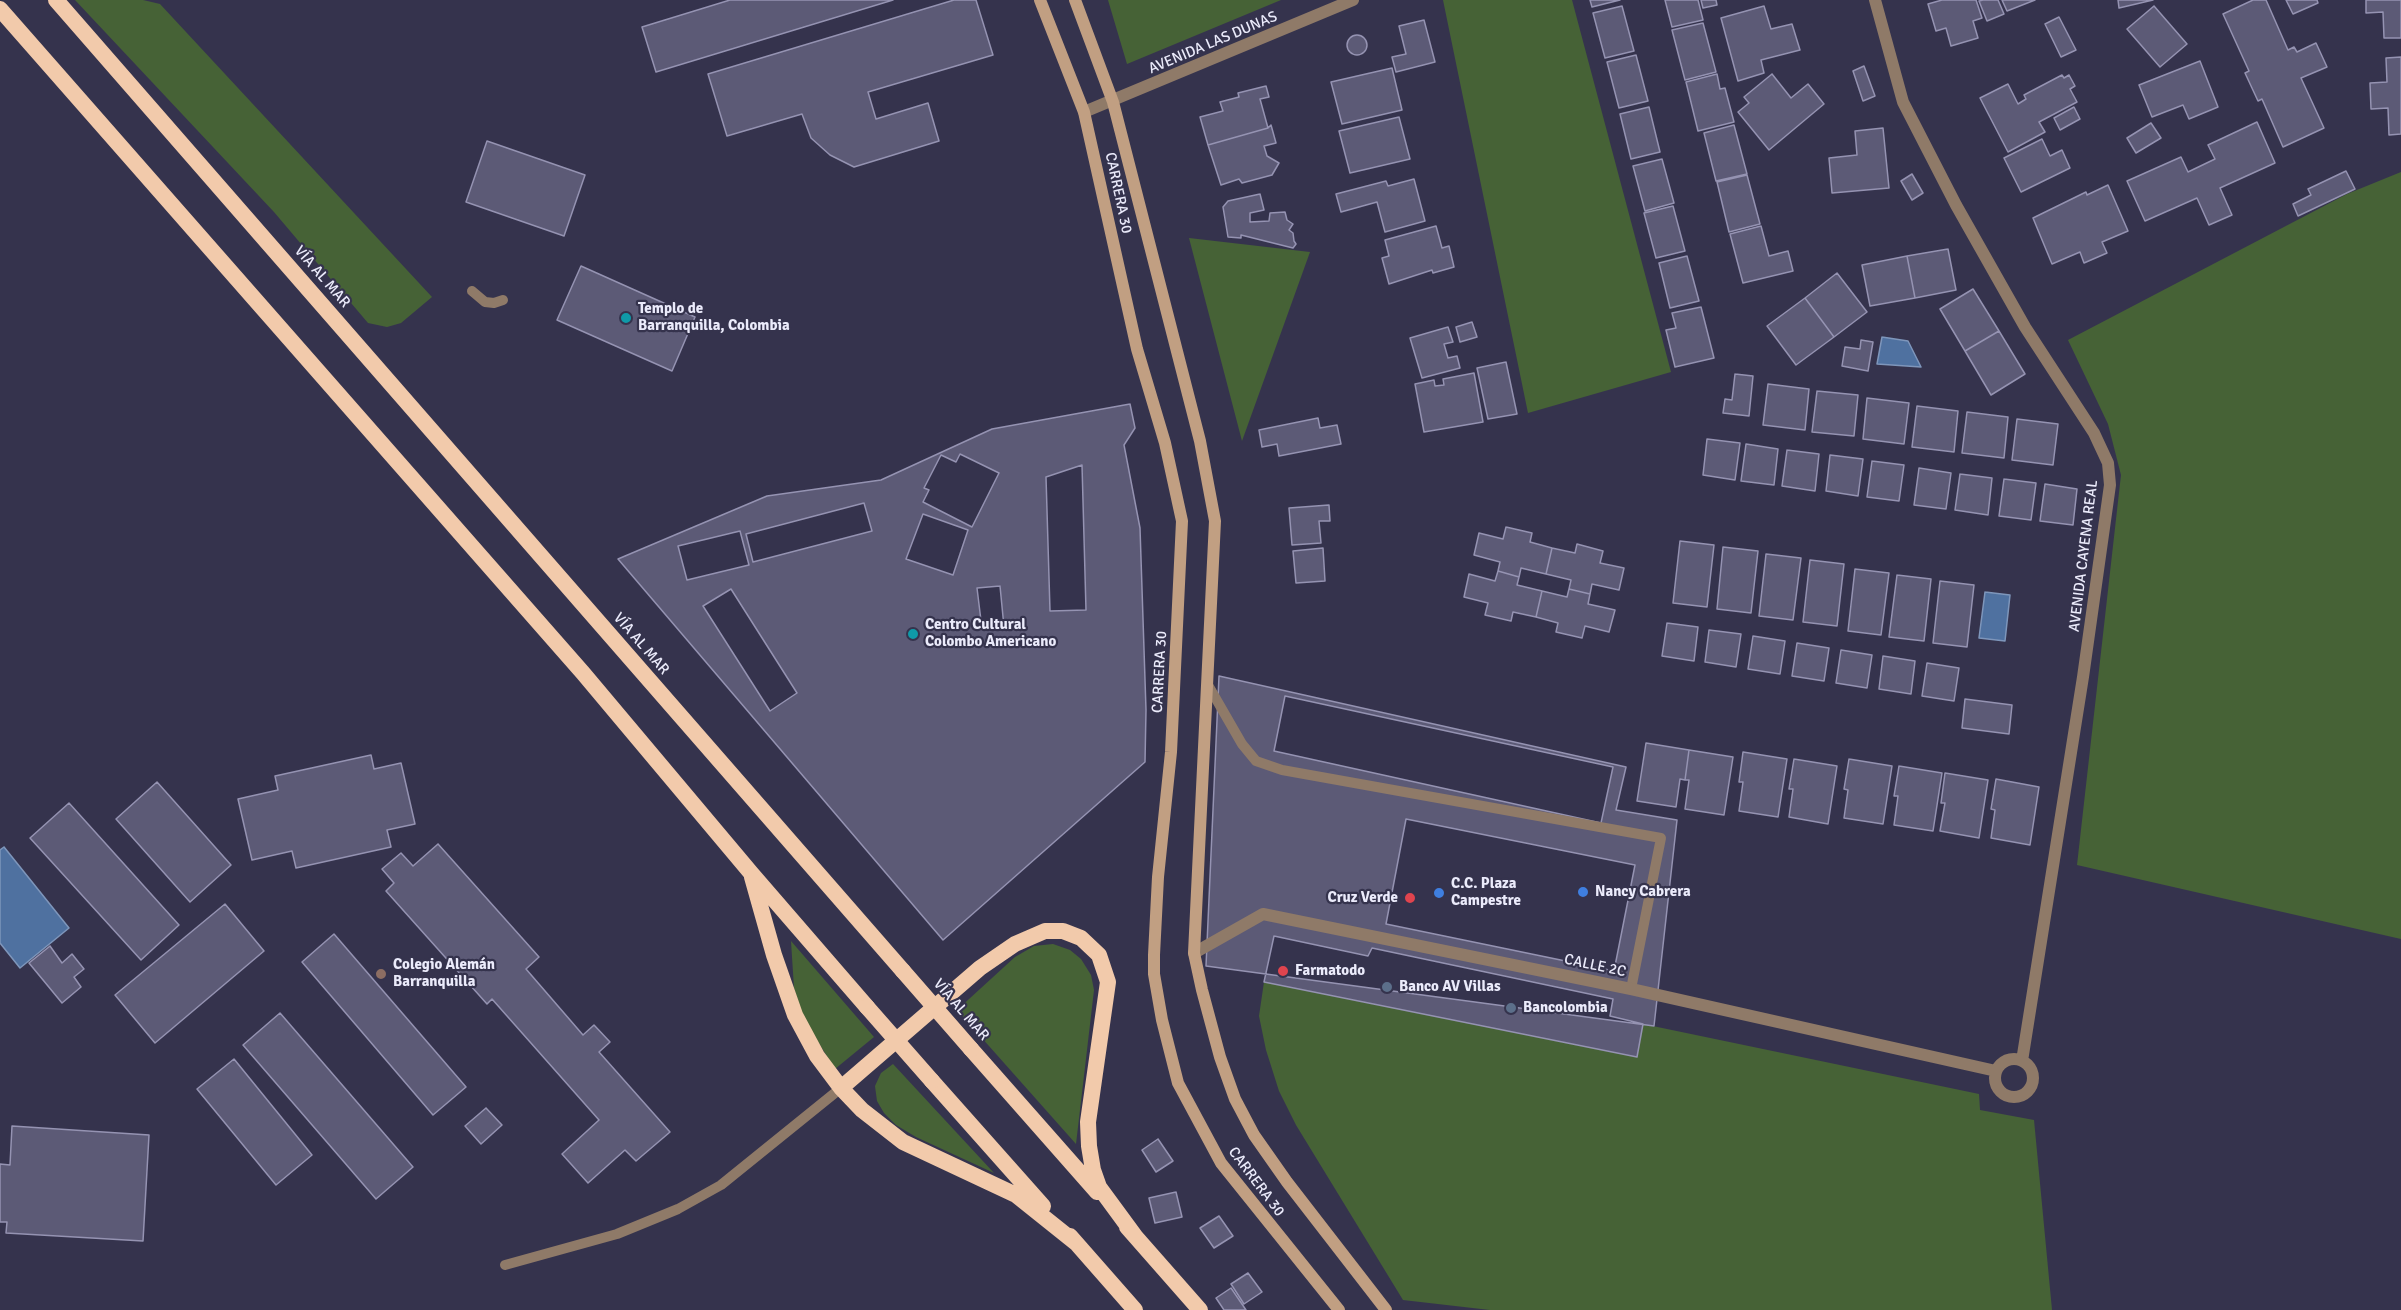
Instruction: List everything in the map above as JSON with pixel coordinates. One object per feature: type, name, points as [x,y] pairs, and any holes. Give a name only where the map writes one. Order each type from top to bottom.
[{"type":"highway","name":"VÍA AL MAR","points":[[56,0],[1200,1310]]},
{"type":"highway","points":[[0,9],[583,673],[867,1007],[1135,1310]]},
{"type":"highway","points":[[751,873],[774,956],[795,1015],[817,1056],[841,1088],[862,1110],[903,1142],[1016,1195],[1076,1243]]},
{"type":"highway","points":[[841,1088],[980,968],[1015,944],[1044,931],[1063,931],[1081,938],[1099,955],[1108,981],[1088,1122],[1093,1170],[1099,1187],[1135,1236]]},
{"type":"main road","name":"CARRERA 30","points":[[1040,0],[1084,112],[1137,349],[1165,443],[1182,521],[1171,752],[1158,877],[1154,955],[1154,974],[1162,1020],[1178,1083],[1221,1163],[1258,1212],[1339,1310]]},
{"type":"main road","name":"CARRERA 30","points":[[1075,0],[1113,102],[1200,441],[1215,521],[1194,953],[1202,990],[1220,1057],[1235,1099],[1254,1135],[1287,1182],[1386,1310]]},
{"type":"street","name":"AVENIDA LAS DUNAS","points":[[1084,112],[1113,102],[1353,0]]},
{"type":"street","name":"AVENIDA CAYENA REAL","points":[[1875,0],[1903,102],[1956,205],[2025,327],[2094,433],[2108,463],[2110,485],[2083,677],[2022,1061]]},
{"type":"street","name":"CALLE 2C","points":[[1194,953],[1263,914],[1631,989],[1996,1071]]},
{"type":"street","points":[[2010,1059],[2022,1061],[2031,1070],[2030,1088],[2021,1097],[2008,1097],[1998,1089],[1996,1071],[1999,1066],[2010,1059]]},
{"type":"lane","points":[[472,291],[485,302],[494,303],[503,300]]},
{"type":"lane","points":[[1208,685],[1246,749],[1256,761],[1274,767],[1661,838],[1631,989]]},
{"type":"lane","points":[[505,1265],[617,1234],[678,1209],[721,1185],[841,1088]]},
{"type":"green space","points":[[75,0],[143,0],[160,4],[432,297],[401,323],[387,327],[368,323],[274,212]]},
{"type":"green space","points":[[1108,0],[1281,0],[1127,64]]},
{"type":"green space","points":[[1443,0],[1572,0],[1671,372],[1528,413]]},
{"type":"green space","points":[[2401,172],[2401,939],[2077,865],[2121,475],[2108,424],[2068,340],[2347,194]]},
{"type":"green space","points":[[1189,238],[1310,252],[1242,441]]},
{"type":"green space","points":[[791,941],[874,1037],[835,1069],[803,1018],[794,988]]},
{"type":"green space","points":[[1053,944],[1070,950],[1081,959],[1091,975],[1094,990],[1076,1144],[957,1010],[1015,957],[1034,946]]},
{"type":"green space","points":[[1264,982],[1637,1057],[1643,1024],[1979,1094],[1980,1110],[2034,1120],[2052,1310],[1490,1310],[1403,1300],[1296,1125],[1279,1091],[1266,1050],[1259,1016]]},
{"type":"green space","points":[[893,1064],[994,1173],[916,1137],[896,1125],[884,1113],[877,1101],[875,1086],[881,1073]]},
{"type":"water","points":[[1882,337],[1908,341],[1921,367],[1877,364]]},
{"type":"water","points":[[1985,592],[2010,595],[2005,641],[1979,638]]},
{"type":"water","points":[[4,847],[69,928],[20,968],[0,943],[0,850]]},
{"type":"building","points":[[730,0],[893,0],[656,72],[642,27]]},
{"type":"building","points":[[954,0],[976,0],[993,55],[868,92],[876,119],[928,103],[939,141],[854,167],[830,155],[811,138],[802,114],[727,136],[708,74]]},
{"type":"building","points":[[1590,0],[1620,0],[1592,7]]},
{"type":"building","points":[[1665,0],[1698,0],[1703,20],[1672,27]]},
{"type":"building","points":[[1701,0],[1716,0],[1717,5],[1703,8]]},
{"type":"building","points":[[1942,0],[1976,0],[1982,18],[1973,21],[1978,38],[1951,46],[1946,28],[1936,31],[1928,4]]},
{"type":"building","points":[[1998,0],[2004,14],[1987,21],[1979,1]]},
{"type":"building","points":[[2002,0],[2035,0],[2007,11]]},
{"type":"building","points":[[2118,0],[2153,0],[2119,8]]},
{"type":"building","points":[[2253,0],[2266,0],[2288,50],[2294,47],[2297,52],[2316,43],[2327,67],[2301,78],[2324,128],[2283,147],[2262,99],[2258,101],[2245,73],[2249,71],[2223,14]]},
{"type":"building","points":[[2286,0],[2317,0],[2318,3],[2293,14]]},
{"type":"building","points":[[2366,0],[2401,0],[2401,38],[2384,38],[2383,12],[2366,13]]},
{"type":"building","points":[[1622,6],[1634,51],[1605,58],[1593,13]]},
{"type":"building","points":[[1764,6],[1771,29],[1792,24],[1800,50],[1761,60],[1764,73],[1738,81],[1721,18]]},
{"type":"building","points":[[2154,6],[2187,44],[2160,67],[2127,29]]},
{"type":"building","points":[[2059,17],[2076,50],[2061,57],[2045,24]]},
{"type":"building","points":[[1424,20],[1435,62],[1396,72],[1392,57],[1406,54],[1399,26]]},
{"type":"building","points":[[1703,23],[1716,72],[1685,80],[1672,30]]},
{"type":"building","points":[[1353,35],[1361,35],[1367,41],[1367,49],[1361,55],[1353,55],[1347,49],[1347,41]]},
{"type":"building","points":[[1636,55],[1648,101],[1619,108],[1607,62]]},
{"type":"building","points":[[2401,57],[2401,134],[2389,135],[2388,108],[2371,109],[2370,83],[2387,82],[2386,58]]},
{"type":"building","points":[[2200,61],[2218,107],[2189,119],[2183,105],[2152,117],[2139,85]]},
{"type":"building","points":[[1864,66],[1875,96],[1863,101],[1853,71]]},
{"type":"building","points":[[1392,68],[1402,110],[1342,124],[1331,82]]},
{"type":"building","points":[[1717,74],[1720,89],[1725,88],[1734,122],[1698,131],[1686,82]]},
{"type":"building","points":[[1772,74],[1791,98],[1808,84],[1824,104],[1769,150],[1738,112],[1749,103],[1744,97]]},
{"type":"building","points":[[2062,75],[2064,78],[2069,75],[2075,86],[2070,89],[2077,102],[2039,122],[2045,132],[2008,152],[1980,98],[2008,84],[2018,104],[2026,99],[2024,95]]},
{"type":"building","points":[[1266,86],[1269,97],[1260,99],[1268,128],[1208,145],[1200,117],[1223,111],[1220,102],[1239,97],[1238,93]]},
{"type":"building","points":[[1649,107],[1660,152],[1631,159],[1620,114]]},
{"type":"building","points":[[2074,107],[2080,119],[2060,130],[2054,118]]},
{"type":"building","points":[[1399,117],[1410,159],[1350,173],[1339,131]]},
{"type":"building","points":[[2257,122],[2275,163],[2220,188],[2232,215],[2209,225],[2197,198],[2145,221],[2127,181],[2181,157],[2188,172],[2215,159],[2208,145]]},
{"type":"building","points":[[2151,123],[2161,138],[2136,153],[2127,138]]},
{"type":"building","points":[[1271,125],[1276,143],[1264,146],[1267,156],[1279,163],[1272,175],[1242,183],[1239,179],[1221,185],[1208,145],[1268,128]]},
{"type":"building","points":[[1734,125],[1747,174],[1716,181],[1704,133]]},
{"type":"building","points":[[1883,128],[1889,188],[1832,193],[1829,158],[1857,155],[1855,131]]},
{"type":"building","points":[[2042,139],[2050,156],[2062,150],[2070,168],[2021,192],[2004,158]]},
{"type":"building","points":[[487,141],[585,175],[564,236],[466,202]]},
{"type":"building","points":[[1662,159],[1674,203],[1645,211],[1633,166]]},
{"type":"building","points":[[2346,171],[2355,189],[2298,216],[2293,204],[2311,195],[2308,189]]},
{"type":"building","points":[[1912,174],[1923,193],[1912,200],[1901,181]]},
{"type":"building","points":[[1747,175],[1760,224],[1729,232],[1717,182]]},
{"type":"building","points":[[1414,179],[1425,221],[1385,232],[1377,202],[1341,212],[1336,194],[1386,181],[1388,186]]},
{"type":"building","points":[[2108,185],[2128,231],[2102,242],[2107,253],[2084,263],[2080,252],[2052,264],[2033,218],[2086,192],[2087,195]]},
{"type":"building","points":[[1260,194],[1264,210],[1250,213],[1250,222],[1269,221],[1270,213],[1285,212],[1287,220],[1293,224],[1289,230],[1293,233],[1296,244],[1293,248],[1241,235],[1241,238],[1228,237],[1223,207],[1228,201]]},
{"type":"building","points":[[1673,206],[1685,251],[1656,258],[1644,213]]},
{"type":"building","points":[[1436,226],[1442,248],[1449,246],[1454,267],[1433,273],[1432,270],[1389,284],[1382,258],[1389,256],[1385,240]]},
{"type":"building","points":[[1761,226],[1769,256],[1788,251],[1793,271],[1743,283],[1730,234]]},
{"type":"building","points":[[1948,249],[1956,290],[1915,298],[1907,256]]},
{"type":"building","points":[[1687,256],[1699,301],[1670,308],[1659,263]]},
{"type":"building","points":[[1907,256],[1915,298],[1870,306],[1862,265]]},
{"type":"building","name":"Templo de Barranquilla, Colombia","points":[[581,266],[695,317],[672,371],[557,320]]},
{"type":"building","points":[[1837,273],[1867,312],[1834,337],[1805,298]]},
{"type":"building","points":[[1973,289],[1999,331],[1965,351],[1940,309]]},
{"type":"building","points":[[1805,298],[1834,337],[1796,365],[1767,326]]},
{"type":"building","points":[[1701,307],[1714,358],[1675,367],[1666,330],[1676,328],[1672,313]]},
{"type":"building","points":[[1472,322],[1477,337],[1460,342],[1456,327]]},
{"type":"building","points":[[1448,327],[1453,342],[1444,344],[1448,358],[1457,356],[1460,368],[1422,378],[1410,338]]},
{"type":"building","points":[[1999,331],[2025,374],[1991,395],[1965,351]]},
{"type":"building","points":[[1861,340],[1873,342],[1868,371],[1842,366],[1845,347],[1860,349]]},
{"type":"building","points":[[1506,362],[1517,414],[1488,419],[1477,368]]},
{"type":"building","points":[[1474,373],[1483,422],[1424,432],[1415,384],[1434,380],[1435,386],[1444,385],[1443,379]]},
{"type":"building","points":[[1735,374],[1753,376],[1749,416],[1723,413],[1725,399],[1732,400]]},
{"type":"building","points":[[1768,384],[1809,389],[1805,430],[1763,425]]},
{"type":"building","points":[[1817,391],[1858,395],[1854,436],[1812,432]]},
{"type":"building","points":[[1867,398],[1909,403],[1904,444],[1863,439]]},
{"type":"building","name":"Centro Cultural Colombo Americano","points":[[1130,404],[1135,428],[1124,445],[1140,528],[1146,710],[1145,762],[943,940],[618,559],[767,496],[881,480],[992,429]]},
{"type":"building","points":[[1917,406],[1958,411],[1954,452],[1912,447]]},
{"type":"building","points":[[1967,412],[2008,417],[2004,458],[1962,453]]},
{"type":"building","points":[[1318,418],[1320,428],[1337,425],[1341,444],[1279,456],[1277,444],[1262,447],[1259,430]]},
{"type":"building","points":[[2017,419],[2058,424],[2053,465],[2012,460]]},
{"type":"building","points":[[1707,439],[1740,443],[1735,480],[1703,475]]},
{"type":"building","points":[[1746,444],[1778,449],[1774,485],[1741,481]]},
{"type":"building","points":[[1787,450],[1819,454],[1815,491],[1782,486]]},
{"type":"building","points":[[960,454],[999,473],[972,527],[923,502],[929,490],[924,488],[941,455],[956,462]]},
{"type":"building","points":[[1830,455],[1863,459],[1858,496],[1826,491]]},
{"type":"building","points":[[1872,461],[1904,465],[1899,501],[1867,497]]},
{"type":"building","points":[[1082,465],[1086,610],[1050,611],[1046,477]]},
{"type":"building","points":[[1919,468],[1951,473],[1946,509],[1914,505]]},
{"type":"building","points":[[1960,474],[1992,478],[1988,515],[1955,510]]},
{"type":"building","points":[[2004,479],[2036,483],[2031,520],[1999,516]]},
{"type":"building","points":[[2045,484],[2077,489],[2073,525],[2040,521]]},
{"type":"building","points":[[864,503],[872,531],[753,562],[746,534]]},
{"type":"building","points":[[1329,505],[1330,521],[1319,521],[1321,543],[1292,545],[1289,508]]},
{"type":"building","points":[[923,514],[968,530],[953,575],[906,559]]},
{"type":"building","points":[[1506,527],[1532,533],[1530,542],[1552,548],[1546,574],[1521,568],[1519,577],[1498,571],[1500,562],[1474,555],[1479,533],[1503,539]]},
{"type":"building","points":[[740,531],[749,565],[687,580],[678,546]]},
{"type":"building","points":[[1680,541],[1714,545],[1707,607],[1673,603]]},
{"type":"building","points":[[1577,544],[1603,551],[1600,563],[1624,568],[1619,590],[1592,584],[1590,594],[1569,589],[1571,580],[1546,574],[1552,548],[1575,553]]},
{"type":"building","points":[[1723,547],[1758,551],[1751,613],[1717,609]]},
{"type":"building","points":[[1323,548],[1325,581],[1296,583],[1293,551]]},
{"type":"building","points":[[1766,554],[1801,558],[1793,620],[1759,616]]},
{"type":"building","points":[[1810,560],[1844,564],[1837,626],[1803,622]]},
{"type":"building","points":[[1855,569],[1889,573],[1881,635],[1848,631]]},
{"type":"building","points":[[1498,571],[1519,577],[1517,585],[1542,591],[1536,617],[1513,612],[1511,621],[1485,615],[1488,603],[1464,597],[1469,574],[1495,581]]},
{"type":"building","points":[[1897,575],[1931,579],[1924,641],[1889,637]]},
{"type":"building","points":[[1940,581],[1974,585],[1967,647],[1933,643]]},
{"type":"building","points":[[1000,586],[1004,627],[982,629],[977,588]]},
{"type":"building","points":[[731,589],[797,693],[770,711],[703,606]]},
{"type":"building","points":[[1569,589],[1590,594],[1588,604],[1615,610],[1609,632],[1585,626],[1582,638],[1556,632],[1558,623],[1536,617],[1542,591],[1567,597]]},
{"type":"building","points":[[1667,623],[1698,627],[1694,661],[1662,656]]},
{"type":"building","points":[[1709,630],[1741,634],[1736,667],[1705,662]]},
{"type":"building","points":[[1753,636],[1785,641],[1780,674],[1748,669]]},
{"type":"building","points":[[1797,643],[1829,648],[1824,681],[1792,676]]},
{"type":"building","points":[[1841,650],[1872,655],[1867,688],[1836,683]]},
{"type":"building","points":[[1883,656],[1915,661],[1911,694],[1879,689]]},
{"type":"building","points":[[1927,663],[1959,668],[1954,701],[1922,696]]},
{"type":"building","name":"C.C. Plaza Campestre","points":[[1219,676],[1626,767],[1616,810],[1677,820],[1654,1026],[1206,966]]},
{"type":"building","points":[[1285,696],[1613,767],[1601,823],[1274,751]]},
{"type":"building","points":[[1965,699],[2012,705],[2009,734],[1962,728]]},
{"type":"building","points":[[1646,743],[1689,750],[1685,780],[1680,779],[1676,807],[1637,801]]},
{"type":"building","points":[[1689,750],[1733,757],[1724,815],[1685,809],[1689,780],[1685,780]]},
{"type":"building","points":[[1743,752],[1787,759],[1778,817],[1739,811],[1743,782],[1739,782]]},
{"type":"building","points":[[371,755],[374,769],[401,763],[415,824],[387,830],[391,847],[296,868],[292,851],[252,860],[238,799],[278,790],[275,776]]},
{"type":"building","points":[[1794,759],[1837,766],[1828,824],[1789,817],[1793,789],[1789,789]]},
{"type":"building","points":[[1849,759],[1892,766],[1883,824],[1844,818],[1848,790],[1844,789]]},
{"type":"building","points":[[1899,766],[1942,773],[1933,831],[1894,825],[1898,796],[1894,796]]},
{"type":"building","points":[[1945,773],[1988,780],[1979,838],[1940,831],[1945,803],[1941,803]]},
{"type":"building","points":[[1996,779],[2039,787],[2030,845],[1991,838],[1995,810],[1991,809]]},
{"type":"building","points":[[157,782],[231,865],[190,902],[116,819]]},
{"type":"building","points":[[69,803],[179,925],[141,960],[30,838]]},
{"type":"building","points":[[1406,819],[1635,865],[1614,971],[1386,924]]},
{"type":"building","points":[[438,844],[539,957],[526,969],[583,1035],[594,1025],[610,1042],[599,1052],[670,1132],[636,1161],[625,1150],[588,1183],[562,1154],[599,1120],[492,999],[487,1004],[386,891],[394,883],[382,869],[401,853],[413,866]]},
{"type":"building","points":[[225,904],[264,951],[155,1043],[115,995]]},
{"type":"building","points":[[334,934],[466,1087],[433,1115],[302,962]]},
{"type":"building","points":[[1274,936],[1368,956],[1372,948],[1613,999],[1610,1016],[1643,1024],[1637,1057],[1264,982]]},
{"type":"building","points":[[50,946],[62,963],[72,954],[84,969],[74,977],[81,987],[62,1003],[29,963]]},
{"type":"building","points":[[280,1013],[413,1167],[376,1199],[243,1045]]},
{"type":"building","points":[[234,1059],[312,1155],[276,1185],[197,1089]]},
{"type":"building","points":[[486,1108],[502,1125],[481,1144],[465,1126]]},
{"type":"building","points":[[12,1126],[149,1135],[143,1241],[6,1233],[7,1222],[0,1222],[0,1164],[10,1165]]},
{"type":"building","points":[[1158,1139],[1173,1161],[1156,1172],[1142,1150]]},
{"type":"building","points":[[1176,1192],[1182,1217],[1155,1223],[1149,1198]]},
{"type":"building","points":[[1219,1216],[1233,1236],[1214,1248],[1200,1228]]},
{"type":"building","points":[[1248,1273],[1262,1292],[1244,1304],[1231,1284]]},
{"type":"building","points":[[1231,1288],[1246,1310],[1224,1310],[1216,1298]]},
{"type":"place","name":"Templo de Barranquilla, Colombia","points":[[626,318]]},
{"type":"place","name":"Centro Cultural Colombo Americano","points":[[913,634]]},
{"type":"place","name":"Nancy Cabrera","points":[[1583,892]]},
{"type":"place","name":"C.C. Plaza Campestre","points":[[1439,893]]},
{"type":"place","name":"Cruz Verde","points":[[1410,898]]},
{"type":"place","name":"Farmatodo","points":[[1283,971]]},
{"type":"place","name":"Colegio Alemán Barranquilla","points":[[381,974]]},
{"type":"place","name":"Banco AV Villas","points":[[1387,987]]},
{"type":"place","name":"Bancolombia","points":[[1511,1008]]}]
